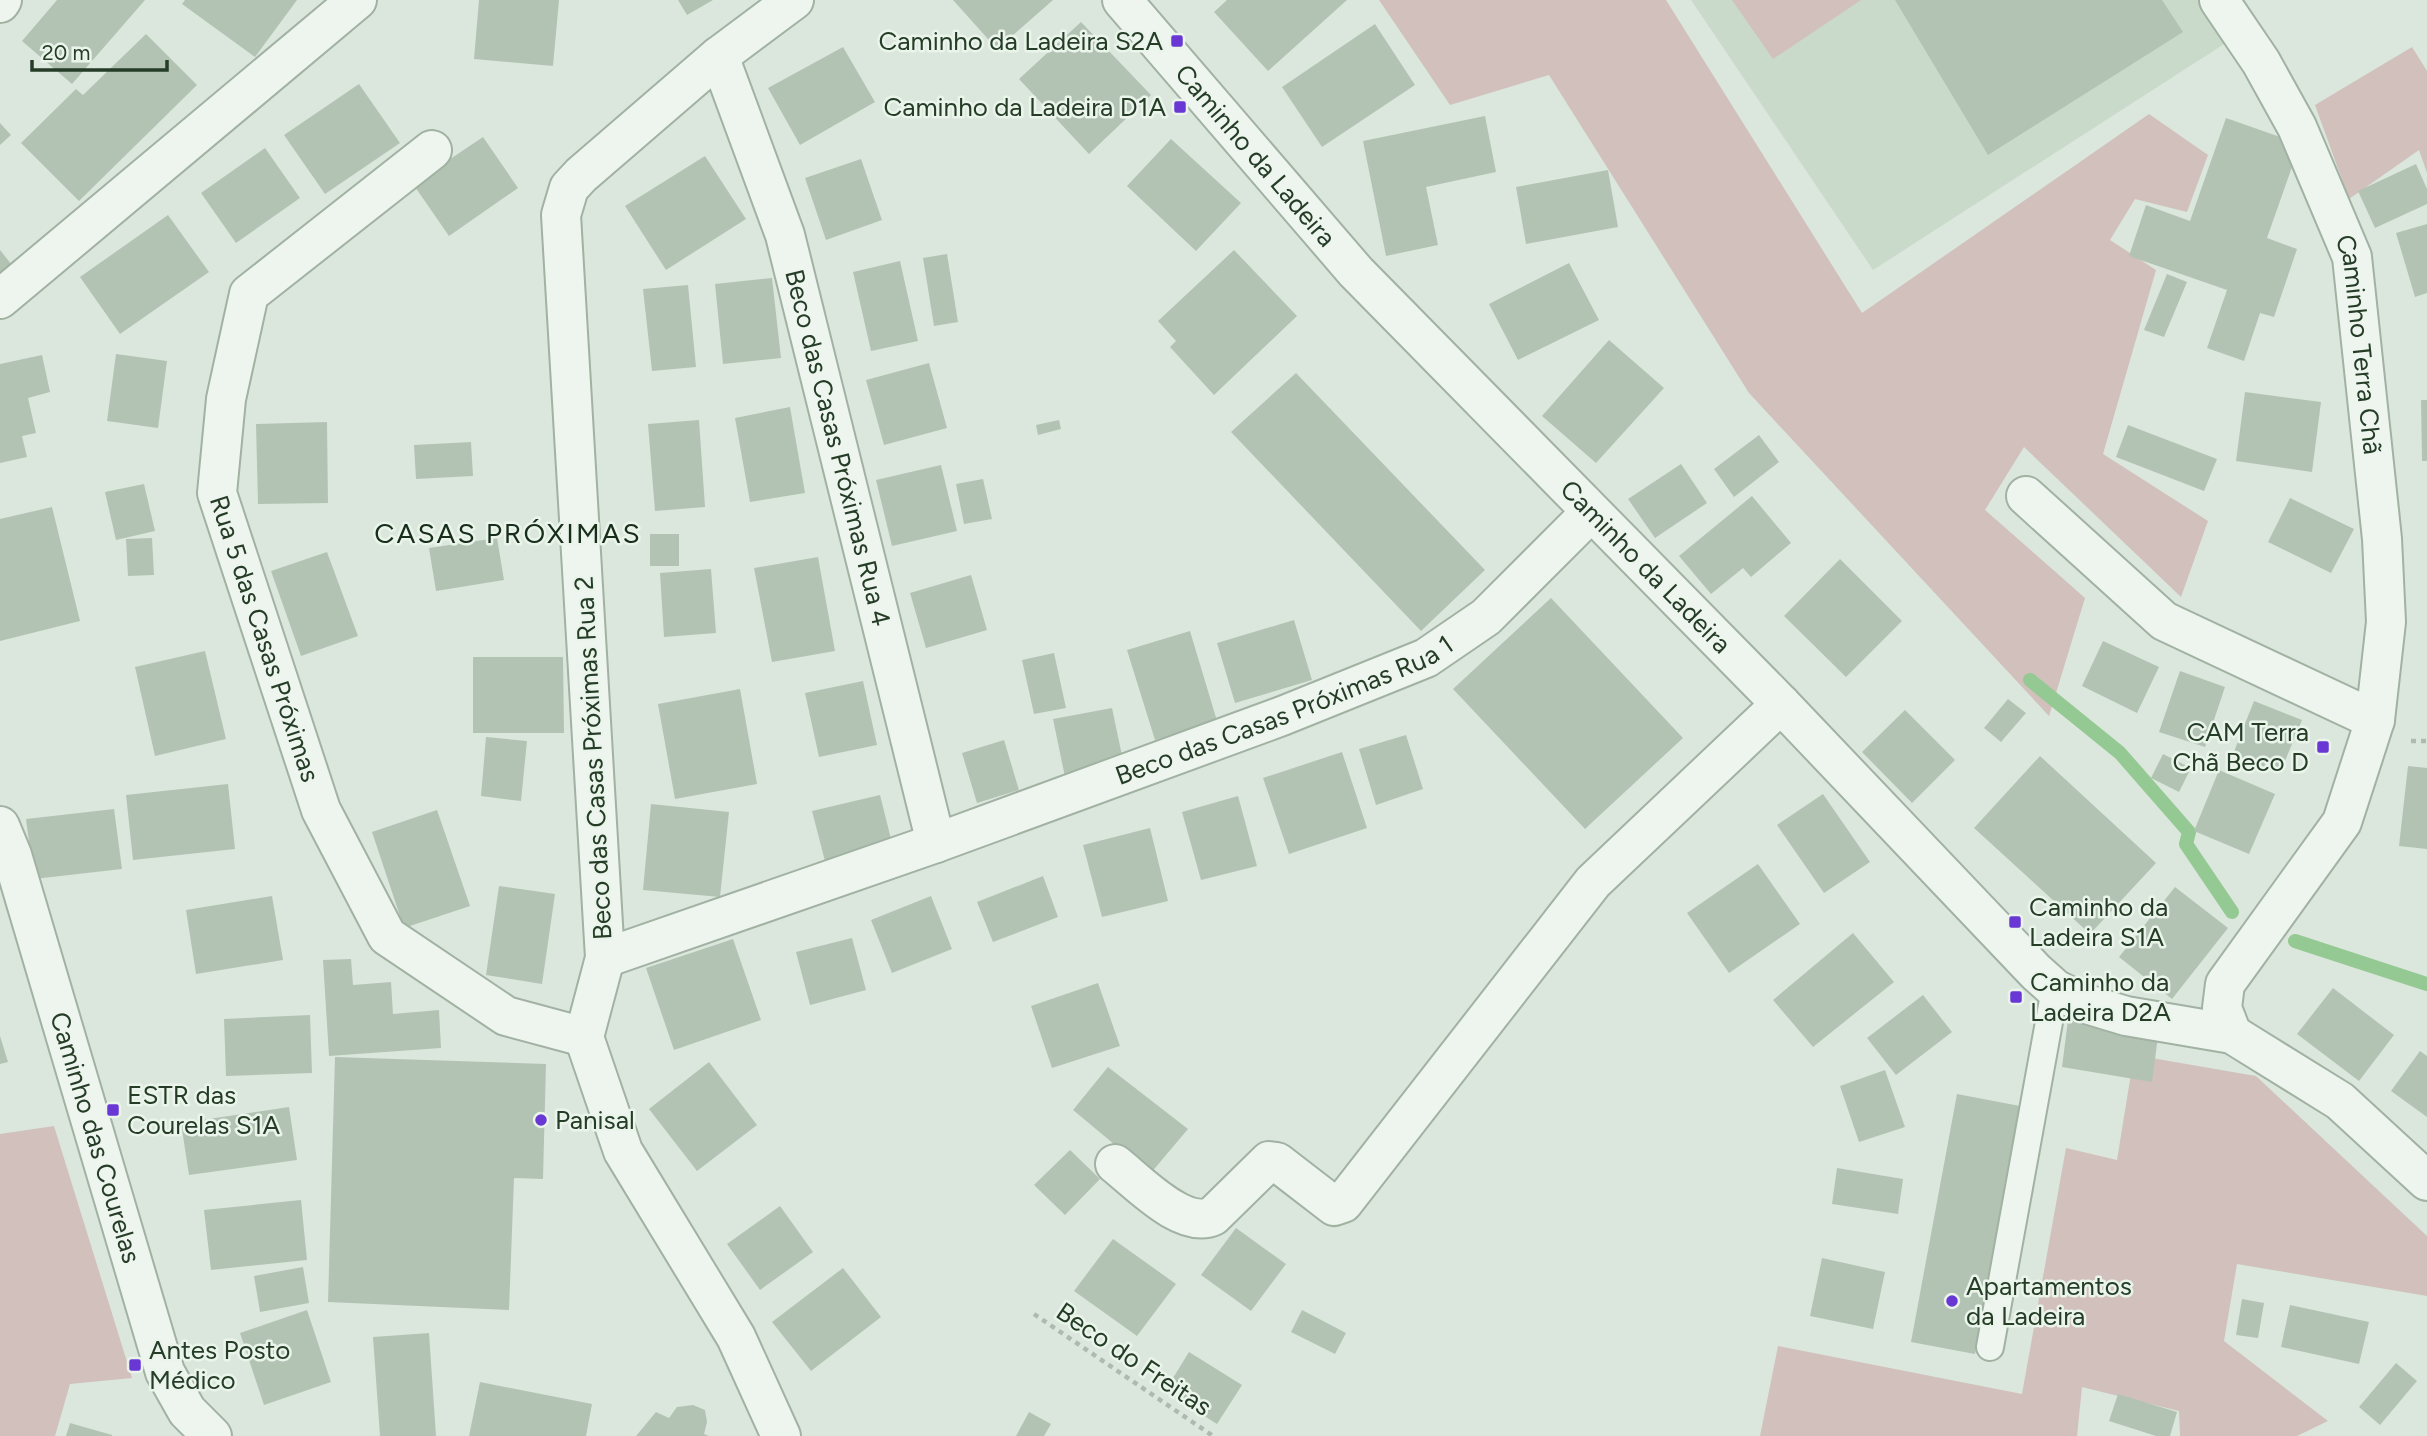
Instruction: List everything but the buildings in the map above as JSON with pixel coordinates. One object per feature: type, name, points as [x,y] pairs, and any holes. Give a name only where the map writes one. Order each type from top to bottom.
[{"type":"street","points":[[0,299],[356,0]]},
{"type":"street","name":"Beco das Casas Próximas Rua 2","points":[[584,1037],[605,958],[561,215],[569,188],[581,175],[719,56],[794,0]]},
{"type":"street","name":"Caminho Terra Chã","points":[[2219,0],[2261,62],[2297,127],[2352,257],[2383,567],[2386,622],[2375,720],[2342,822],[2225,984],[2222,1008],[2232,1034]]},
{"type":"street","name":"Caminho da Ladeira","points":[[1137,6],[1356,272],[1780,704],[2036,972],[2055,989],[2082,1003],[2126,1016],[2232,1034]]},
{"type":"street","name":"Beco das Casas Próximas Rua 4","points":[[719,56],[785,235],[936,843]]},
{"type":"street","name":"Rua 5 das Casas Próximas","points":[[432,150],[249,294],[226,399],[217,493],[321,810],[387,936],[506,1016],[584,1037]]},
{"type":"street","points":[[2026,496],[2164,621],[2375,720]]},
{"type":"street","name":"Beco das Casas Próximas Rua 1","points":[[605,958],[936,843],[1282,716],[1426,658],[1486,617],[1591,512]]},
{"type":"street","points":[[1115,1164],[1177,1213],[1193,1219],[1205,1220],[1213,1216],[1269,1161],[1277,1162],[1334,1206],[1343,1203],[1593,882],[1780,704]]},
{"type":"street","name":"Caminho das Courelas","points":[[0,826],[12,855],[165,1372],[187,1411],[212,1436]]},
{"type":"street","points":[[2232,1034],[2340,1101],[2427,1181]]},
{"type":"street","points":[[584,1037],[623,1151],[736,1337],[781,1436]]},
{"type":"lane","points":[[1990,1347],[2055,989]]},
{"type":"path","name":"Beco do Freitas","points":[[1034,1314],[1213,1436]]},
{"type":"shaded area","points":[[1379,0],[1666,0],[1862,313],[2149,114],[2208,155],[2187,212],[2135,199],[2110,240],[2156,270],[2103,454],[2208,521],[2181,597],[2024,447],[1985,510],[2085,598],[2049,716],[1749,393],[1549,75],[1450,105]]},
{"type":"shaded area","points":[[1691,0],[2211,0],[2235,37],[1873,270]]},
{"type":"shaded area","points":[[1732,0],[1861,0],[1773,59]]},
{"type":"shaded area","points":[[2412,47],[2427,71],[2427,173],[2419,150],[2349,199],[2315,105]]},
{"type":"shaded area","points":[[2134,1055],[2256,1076],[2427,1236],[2427,1296],[2237,1264],[2224,1341],[2328,1421],[2297,1436],[2180,1436],[2179,1411],[2082,1387],[2077,1436],[1760,1436],[1778,1346],[2022,1394],[2066,1148],[2117,1160]]},
{"type":"shaded area","points":[[54,1126],[132,1378],[70,1384],[55,1436],[0,1436],[0,1134]]},
{"type":"waterway","points":[[2030,680],[2120,753],[2189,832],[2186,844],[2232,912]]},
{"type":"waterway","points":[[2295,941],[2427,984]]},
{"type":"place","name":"Caminho da Ladeira S2A","points":[[1177,41]]},
{"type":"place","name":"Caminho da Ladeira D1A","points":[[1180,107]]},
{"type":"place","name":"CAM Terra Chã Beco D","points":[[2323,747]]},
{"type":"place","name":"Caminho da Ladeira S1A","points":[[2015,922]]},
{"type":"place","name":"Caminho da Ladeira D2A","points":[[2016,997]]},
{"type":"place","name":"ESTR das Courelas S1A","points":[[113,1110]]},
{"type":"place","name":"Panisal","points":[[541,1120]]},
{"type":"place","name":"Apartamentos da Ladeira","points":[[1952,1301]]},
{"type":"place","name":"Antes Posto Médico","points":[[135,1365]]},
{"type":"district","name":"CASAS PRÓXIMAS","points":[[508,533]]}]
